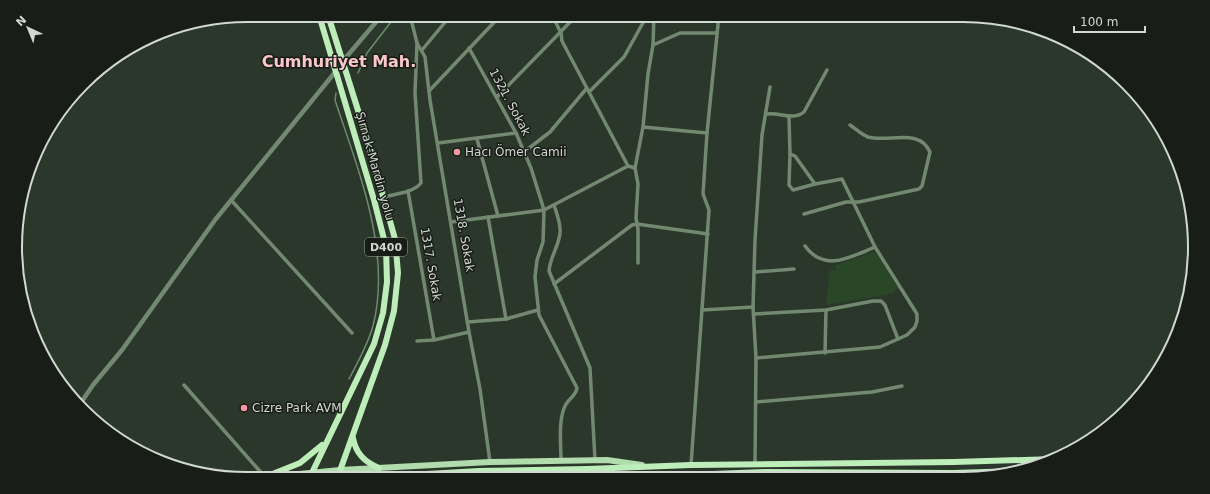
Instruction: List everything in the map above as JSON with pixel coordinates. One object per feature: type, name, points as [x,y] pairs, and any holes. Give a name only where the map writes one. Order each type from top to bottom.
[{"type":"highway","name":"Şırnak-Mardin yolu","points":[[312,472],[374,344],[383,314],[387,282],[386,247],[321,22]]},
{"type":"highway","name":"Şırnak-Mardin yolu","points":[[330,22],[395,239],[398,273],[394,311],[386,345],[340,470]]},
{"type":"highway","points":[[353,436],[355,445],[360,454],[370,464],[379,468]]},
{"type":"highway","points":[[278,472],[300,463],[315,452],[326,441]]},
{"type":"highway","points":[[461,472],[691,465],[1036,460]]},
{"type":"main road","points":[[330,472],[340,470],[490,462],[561,460],[607,460],[649,467]]},
{"type":"street","points":[[342,62],[376,22]]},
{"type":"street","name":"1318. Sokak","points":[[412,22],[417,43],[425,57],[429,91],[469,332],[480,389],[490,462]]},
{"type":"street","points":[[422,50],[445,22]]},
{"type":"street","points":[[429,91],[494,22]]},
{"type":"street","points":[[556,22],[561,33],[562,41],[628,166]]},
{"type":"street","points":[[497,97],[571,22]]},
{"type":"street","points":[[524,152],[550,132],[588,90],[624,57],[643,22]]},
{"type":"street","points":[[638,263],[638,184],[635,168],[643,127],[648,74],[653,45],[654,22]]},
{"type":"street","points":[[691,465],[708,234],[709,210],[704,194],[707,133],[718,22]]},
{"type":"street","points":[[653,45],[680,33],[717,33]]},
{"type":"street","points":[[383,197],[408,191],[418,186],[420,183],[416,93],[417,43]]},
{"type":"street","name":"1321. Sokak","points":[[469,48],[516,133],[544,210],[543,242],[537,260],[536,277],[538,310],[553,345],[577,388],[576,392],[565,404],[562,414],[561,460]]},
{"type":"street","points":[[767,114],[773,113],[789,117],[799,116],[804,112],[827,70]]},
{"type":"street","points":[[83,400],[122,350],[231,200],[336,71]]},
{"type":"street","points":[[755,464],[756,358],[753,306],[762,135],[767,114],[770,87]]},
{"type":"street","points":[[756,358],[880,347],[907,335],[915,327],[917,321],[917,314],[875,247],[842,180],[815,184],[793,190],[789,185],[789,117]]},
{"type":"street","points":[[804,214],[852,202],[919,189],[922,186],[930,152],[925,144],[918,139],[904,137],[876,139],[866,137],[850,125]]},
{"type":"street","points":[[643,127],[707,133]]},
{"type":"street","points":[[438,143],[516,133]]},
{"type":"street","points":[[477,139],[498,216]]},
{"type":"street","points":[[790,154],[795,156],[815,184]]},
{"type":"street","points":[[451,222],[544,210],[628,166],[635,168]]},
{"type":"street","name":"1317. Sokak","points":[[408,191],[434,340]]},
{"type":"street","points":[[231,200],[352,333]]},
{"type":"street","points":[[554,205],[558,216],[560,234],[549,266],[549,271],[590,368],[594,460]]},
{"type":"street","points":[[488,217],[506,319]]},
{"type":"street","points":[[554,284],[632,225],[637,224],[708,234]]},
{"type":"street","points":[[805,246],[816,258],[828,261],[841,260],[875,247]]},
{"type":"street","points":[[755,272],[794,269]]},
{"type":"street","points":[[754,314],[826,310],[873,301],[881,301],[885,305],[898,339]]},
{"type":"street","points":[[702,310],[753,306]]},
{"type":"street","points":[[468,322],[506,319],[538,310]]},
{"type":"street","points":[[825,353],[826,310]]},
{"type":"street","points":[[417,341],[434,340],[469,332]]},
{"type":"street","points":[[184,385],[261,472]]},
{"type":"street","points":[[756,402],[872,392],[902,386]]},
{"type":"green space","points":[[874,252],[898,288],[894,291],[895,293],[826,305],[830,270],[836,270],[836,265]]},
{"type":"waterway","points":[[358,73],[367,53],[391,22]]},
{"type":"waterway","points":[[336,93],[335,100],[370,211],[378,269],[378,298],[373,326],[366,346],[349,379]]},
{"type":"place","name":"Hacı Ömer Camii","points":[[457,152]]},
{"type":"place","name":"Cizre Park AVM","points":[[244,408]]},
{"type":"district","name":"Cumhuriyet Mah.","points":[[339,61]]}]
